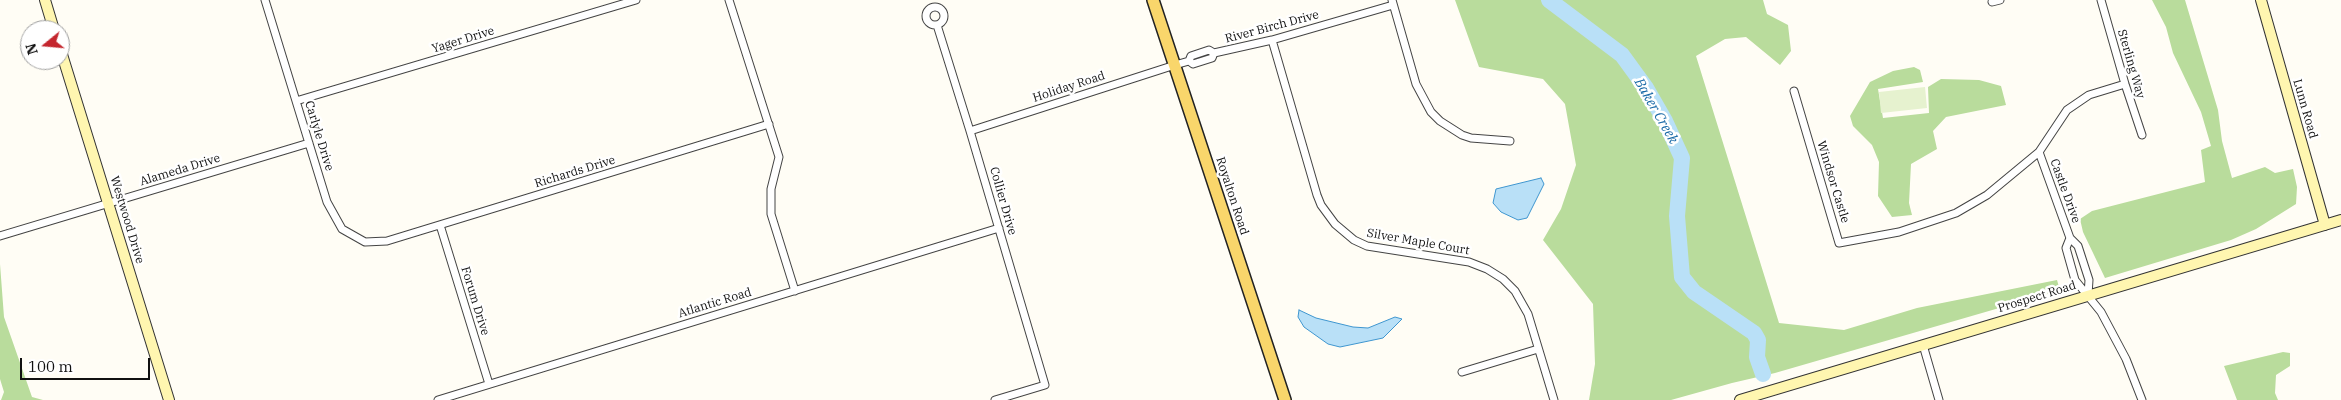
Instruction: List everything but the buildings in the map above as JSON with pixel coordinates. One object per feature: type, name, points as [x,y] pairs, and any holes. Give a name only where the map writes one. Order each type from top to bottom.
[{"type":"main road","name":"Royalton Road","points":[[1153,0],[1285,400]]},
{"type":"street","points":[[45,0],[51,20]]},
{"type":"street","name":"Carlyle Drive","points":[[265,0],[327,202],[342,229],[365,242],[387,241]]},
{"type":"street","name":"Yager Drive","points":[[296,101],[636,0]]},
{"type":"street","points":[[729,0],[779,157],[771,189],[771,214],[794,291]]},
{"type":"street","name":"Collier Drive","points":[[930,0],[932,8]]},
{"type":"street","name":"Sterling Way","points":[[2101,0],[2142,135]]},
{"type":"street","name":"Lunn Road","points":[[2260,0],[2324,225]]},
{"type":"street","points":[[1393,2],[1416,84],[1431,112],[1440,121],[1471,138],[1510,141]]},
{"type":"street","name":"River Birch Drive","points":[[1175,65],[1188,61],[1193,64],[1212,58],[1214,53],[1272,40],[1393,2]]},
{"type":"street","name":"Collier Drive","points":[[932,8],[939,9],[943,14],[942,21],[937,25],[930,24],[926,18],[927,12],[932,8]]},
{"type":"street","name":"Collier Drive","points":[[937,25],[1045,385],[996,400]]},
{"type":"street","name":"Silver Maple Court","points":[[1272,40],[1318,195],[1334,224],[1354,240],[1367,246],[1469,262],[1495,273],[1509,285],[1524,306],[1554,400]]},
{"type":"street","name":"Holiday Road","points":[[970,131],[1175,65]]},
{"type":"street","name":"Westwood Drive","points":[[67,70],[169,400]]},
{"type":"street","name":"Windsor Castle","points":[[1794,91],[1839,243],[1899,232],[1956,213],[1987,196],[2039,152],[2067,110],[2089,95],[2125,84]]},
{"type":"street","name":"Richards Drive","points":[[387,241],[769,124]]},
{"type":"street","name":"Alameda Drive","points":[[0,236],[309,143]]},
{"type":"street","name":"Castle Drive","points":[[2039,152],[2070,238],[2078,246],[2081,254],[2089,280],[2088,295]]},
{"type":"street","name":"Prospect Road","points":[[1740,400],[2341,220]]},
{"type":"street","name":"Forum Drive","points":[[440,225],[489,384]]},
{"type":"street","name":"Atlantic Road","points":[[438,400],[999,228]]},
{"type":"street","name":"Castle Drive","points":[[2070,238],[2066,248],[2075,280],[2088,295]]},
{"type":"street","points":[[2088,295],[2101,312],[2126,359],[2142,400]]},
{"type":"street","points":[[1923,345],[1939,400]]},
{"type":"street","points":[[1462,372],[1538,349]]},
{"type":"green space","points":[[1455,0],[1763,0],[1767,14],[1788,25],[1791,51],[1780,65],[1746,37],[1725,39],[1696,56],[1779,323],[1844,330],[1917,308],[2057,280],[2059,287],[2051,293],[1775,373],[1671,400],[1589,400],[1595,364],[1593,304],[1543,240],[1561,209],[1576,165],[1565,104],[1543,79],[1479,67]]},
{"type":"green space","points":[[2152,0],[2185,0],[2218,110],[2222,141],[2232,178],[2265,167],[2275,173],[2293,169],[2297,187],[2296,204],[2256,229],[2231,240],[2105,278],[2083,232],[2080,219],[2092,211],[2205,182],[2201,150],[2211,146],[2201,112],[2173,53],[2166,27]]},
{"type":"green space","points":[[1914,67],[1920,70],[1923,82],[1878,89],[1883,118],[1929,113],[1928,87],[1941,79],[1979,80],[2001,86],[2006,105],[1946,117],[1933,131],[1937,149],[1911,164],[1909,203],[1912,215],[1892,217],[1878,196],[1879,162],[1872,145],[1853,126],[1850,116],[1870,82],[1893,71]]},
{"type":"green space","points":[[1925,87],[1927,108],[1881,113],[1879,92]]},
{"type":"green space","points":[[0,264],[4,317],[32,397],[43,400],[1,400],[4,392],[0,379]]},
{"type":"green space","points":[[2283,352],[2290,353],[2290,366],[2276,375],[2275,393],[2278,400],[2237,400],[2224,366]]},
{"type":"water","points":[[1541,178],[1544,184],[1527,218],[1518,220],[1501,212],[1493,203],[1496,189]]},
{"type":"water","points":[[1299,310],[1316,318],[1353,327],[1368,328],[1395,317],[1402,319],[1383,338],[1340,347],[1328,344],[1304,327],[1298,317]]},
{"type":"waterway","name":"Baker Creek","points":[[1549,0],[1622,55],[1646,88],[1665,121],[1682,158],[1677,216],[1682,277],[1694,292],[1754,333],[1758,340],[1757,357],[1763,374]]}]
